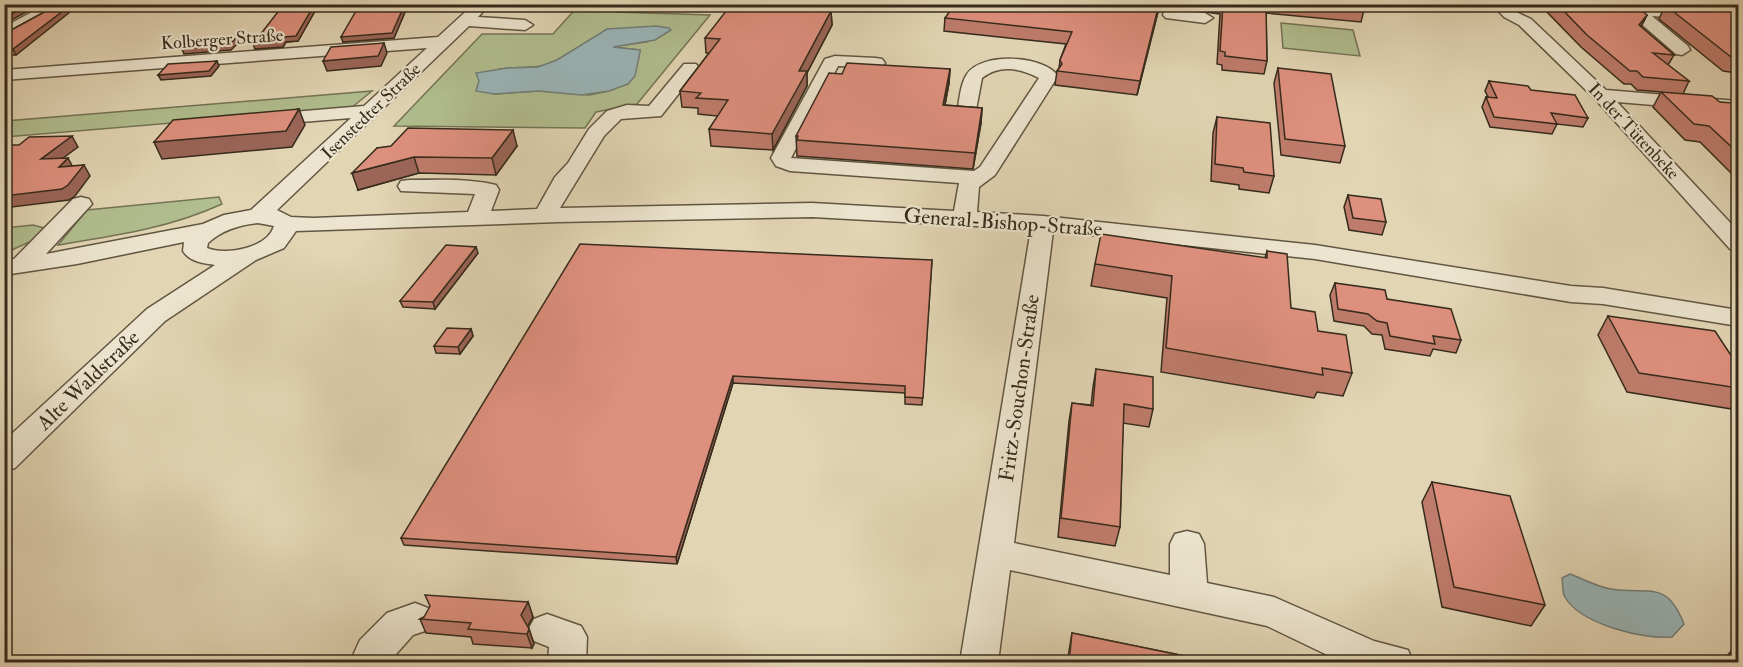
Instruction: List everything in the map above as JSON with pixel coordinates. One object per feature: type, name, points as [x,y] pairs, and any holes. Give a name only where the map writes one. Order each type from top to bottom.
[{"type":"street","points":[[4,34],[59,4]]},
{"type":"street","name":"Isenstedter Straße","points":[[258,216],[483,4]]},
{"type":"street","points":[[686,5],[723,4]]},
{"type":"street","points":[[1174,4],[1172,15],[1205,18]]},
{"type":"street","name":"In der Tütenbeke","points":[[1499,4],[1509,14],[1526,22],[1601,95],[1738,244]]},
{"type":"street","name":"In der Tütenbeke","points":[[1515,4],[1525,15],[1526,22]]},
{"type":"street","points":[[1543,4],[1738,18]]},
{"type":"street","points":[[1730,4],[1738,5]]},
{"type":"street","points":[[1636,11],[1682,50]]},
{"type":"street","points":[[466,21],[525,24]]},
{"type":"street","name":"Kolberger Straße","points":[[4,75],[443,42]]},
{"type":"street","points":[[876,63],[835,61],[831,63],[781,158],[783,162],[790,165],[977,178]]},
{"type":"street","points":[[964,219],[968,184],[988,171],[1049,76],[1034,68],[1018,64],[1003,63],[987,66],[974,76],[966,115]]},
{"type":"street","points":[[544,216],[567,177],[606,123],[614,115],[627,111],[654,112],[690,68]]},
{"type":"street","points":[[1601,95],[1738,106]]},
{"type":"street","points":[[245,121],[370,111]]},
{"type":"street","points":[[409,186],[471,187],[488,190],[477,218]]},
{"type":"street","points":[[13,266],[81,204]]},
{"type":"street","name":"General-Bishop-Straße","points":[[281,233],[430,220],[812,210],[1043,223],[1273,246],[1571,294],[1603,296],[1738,318]]},
{"type":"street","points":[[13,266],[77,257],[209,230],[232,220],[258,216],[276,218],[281,233],[249,254],[223,259],[202,255],[77,257]]},
{"type":"street","name":"Fritz-Souchon-Straße","points":[[979,663],[1043,223]]},
{"type":"street","name":"Alte Waldstraße","points":[[173,302],[202,270],[202,255],[196,241],[209,230]]},
{"type":"street","name":"Alte Waldstraße","points":[[4,460],[156,315],[249,254]]},
{"type":"street","name":"General-Bishop-Straße","points":[[1571,294],[1603,305],[1738,332]]},
{"type":"street","points":[[1187,543],[1188,594]]},
{"type":"street","points":[[994,553],[1274,612],[1369,657],[1394,663]]},
{"type":"street","points":[[369,663],[374,652],[400,624],[415,619]]},
{"type":"street","points":[[547,630],[568,637],[567,663]]},
{"type":"green space","points":[[579,5],[622,5],[616,12],[710,15],[637,104],[596,112],[585,128],[394,126],[482,34],[553,34]],"holes":[[[607,29],[617,30],[646,42],[611,47],[640,50],[638,61],[609,91],[589,95],[539,91],[494,94],[477,87],[482,78],[489,73],[506,68],[545,65],[568,54]]]},
{"type":"green space","points":[[1281,23],[1353,30],[1360,56],[1283,48]]},
{"type":"green space","points":[[372,91],[351,108],[5,137],[5,121]]},
{"type":"green space","points":[[219,197],[222,204],[162,225],[58,245],[87,210]]},
{"type":"green space","points":[[33,225],[44,228],[34,240],[5,253],[4,228]]},
{"type":"water","points":[[656,26],[671,30],[655,40],[613,47],[640,50],[640,52],[635,76],[628,84],[609,91],[581,95],[539,91],[494,94],[476,91],[479,81],[476,73],[507,68],[538,67],[557,60],[607,29]]},
{"type":"water","points":[[1570,574],[1606,588],[1655,592],[1663,595],[1670,600],[1684,624],[1672,637],[1660,637],[1630,633],[1598,622],[1573,607],[1565,597],[1562,578]]},
{"type":"building","points":[[13,4],[30,4],[4,18],[4,9]]},
{"type":"building","points":[[59,4],[72,4],[13,49],[4,50],[4,34]]},
{"type":"building","points":[[284,4],[315,4],[296,36],[284,37],[281,41],[253,44]]},
{"type":"building","points":[[360,4],[405,4],[392,33],[341,37]]},
{"type":"building","points":[[747,4],[810,4],[809,6],[812,6],[810,10],[831,11],[799,71],[807,71],[772,134],[709,129],[728,100],[696,98],[701,93],[680,91],[720,39],[705,38],[730,6],[744,7]]},
{"type":"building","points":[[955,4],[1062,4],[1083,7],[1084,4],[1159,4],[1140,81],[1057,71],[1062,64],[1060,60],[1072,32],[945,18]]},
{"type":"building","points":[[1223,4],[1266,4],[1267,61],[1225,56],[1225,52],[1220,51]]},
{"type":"building","points":[[1305,4],[1363,4],[1364,10]]},
{"type":"building","points":[[1557,4],[1636,5],[1647,15],[1639,25],[1674,55],[1653,53],[1689,81],[1643,77],[1637,71],[1630,71],[1587,35]]},
{"type":"building","points":[[1665,5],[1738,11],[1738,57],[1731,57]]},
{"type":"building","points":[[235,39],[229,45],[182,49],[190,42]]},
{"type":"building","points":[[384,43],[378,56],[323,61],[331,47]]},
{"type":"building","points":[[217,61],[209,71],[158,75],[168,64]]},
{"type":"building","points":[[847,63],[950,69],[943,105],[982,108],[975,153],[797,140],[798,136],[796,136],[829,73],[842,74]]},
{"type":"building","points":[[1278,68],[1331,74],[1345,146],[1285,139]]},
{"type":"building","points":[[1489,81],[1528,86],[1531,90],[1575,95],[1588,118],[1551,113],[1557,124],[1494,117],[1486,97],[1497,98]]},
{"type":"building","points":[[1661,92],[1712,96],[1720,102],[1733,103],[1738,107],[1738,153],[1709,126],[1694,124]]},
{"type":"building","points":[[299,109],[286,131],[154,142],[173,120]]},
{"type":"building","points":[[1217,117],[1270,123],[1274,176],[1244,172],[1243,168],[1215,164]]},
{"type":"building","points":[[408,128],[513,130],[492,158],[414,157],[352,173],[377,148],[391,146]]},
{"type":"building","points":[[72,136],[41,159],[68,158],[59,167],[84,165],[68,185],[62,189],[4,196],[4,145],[19,145],[29,137]]},
{"type":"building","points":[[1348,195],[1381,199],[1386,222],[1353,218]]},
{"type":"building","points":[[1101,234],[1267,258],[1267,251],[1287,254],[1291,308],[1315,312],[1318,331],[1346,335],[1352,373],[1322,368],[1323,375],[1166,348],[1172,276],[1095,264]]},
{"type":"building","points":[[580,244],[932,260],[923,398],[905,397],[905,386],[733,376],[676,557],[401,538]]},
{"type":"building","points":[[446,245],[476,247],[433,302],[400,301]]},
{"type":"building","points":[[1335,283],[1385,290],[1387,299],[1451,309],[1461,340],[1433,336],[1435,344],[1390,336],[1387,323],[1377,321],[1368,314],[1338,309]]},
{"type":"building","points":[[1608,316],[1715,331],[1738,366],[1738,388],[1639,373]]},
{"type":"building","points":[[447,328],[471,329],[458,347],[434,346]]},
{"type":"building","points":[[1096,369],[1153,377],[1153,409],[1124,404],[1120,527],[1061,518],[1072,403],[1093,406]]},
{"type":"building","points":[[1432,482],[1510,496],[1545,605],[1454,587]]},
{"type":"building","points":[[425,595],[528,602],[521,615],[529,629],[527,634],[468,629],[471,623],[420,619],[424,617],[430,606]]},
{"type":"building","points":[[1072,633],[1219,663],[1069,663]]}]
